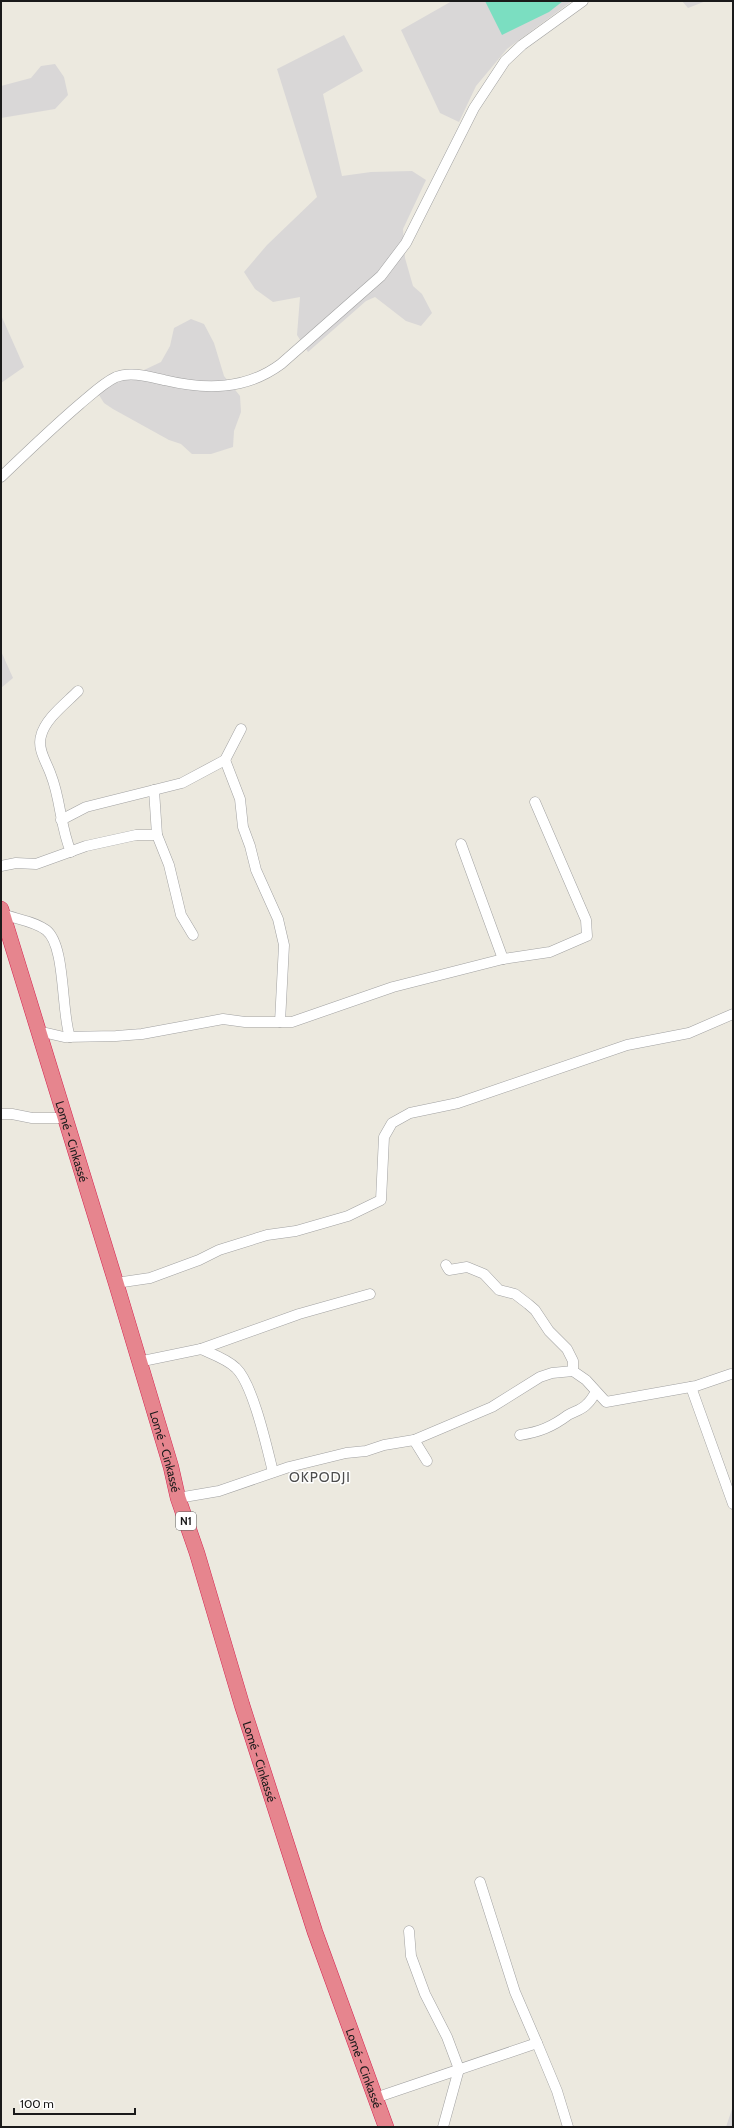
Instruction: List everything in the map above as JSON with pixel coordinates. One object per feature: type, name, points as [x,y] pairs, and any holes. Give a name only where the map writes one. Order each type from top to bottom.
[{"type":"highway","name":"Lomé - Cinkassé","points":[[2,912],[116,1283],[138,1362],[171,1467],[178,1498],[220,1624],[229,1662],[313,1925],[350,2032],[386,2127]]},
{"type":"street","points":[[1,477],[77,407],[108,382],[117,377],[126,375],[145,376],[198,386],[225,387],[248,382],[271,371],[281,364],[380,276],[406,243],[474,108],[505,61],[522,45],[583,1]]},
{"type":"street","points":[[70,852],[61,820],[59,800],[41,751],[40,737],[45,726],[78,691]]},
{"type":"street","points":[[61,820],[86,806],[182,784],[225,760],[241,729]]},
{"type":"street","points":[[225,760],[240,799],[242,827],[250,846],[256,870],[278,919],[284,946],[280,1022]]},
{"type":"street","points":[[154,790],[157,835],[169,865],[181,915],[193,935]]},
{"type":"street","points":[[38,1031],[70,1037],[142,1034],[223,1019],[245,1022],[292,1022],[392,987],[503,959],[550,952],[587,936],[586,920],[535,802]]},
{"type":"street","points":[[1,866],[16,863],[36,864],[86,846],[136,835],[157,835]]},
{"type":"street","points":[[461,844],[503,959]]},
{"type":"street","points":[[2,912],[38,925],[52,937],[62,974],[65,1017],[70,1037]]},
{"type":"street","points":[[116,1283],[150,1278],[199,1260],[219,1250],[267,1235],[296,1231],[348,1216],[376,1203],[381,1200],[384,1137],[392,1123],[410,1113],[458,1103],[627,1045],[689,1033],[733,1014]]},
{"type":"street","points":[[1,1114],[12,1114],[32,1118],[65,1118]]},
{"type":"street","points":[[446,1265],[449,1270],[467,1267],[484,1274],[499,1290],[515,1294],[528,1304],[535,1310],[549,1331],[567,1349],[573,1361],[573,1371]]},
{"type":"street","points":[[138,1362],[201,1349],[298,1314],[370,1294]]},
{"type":"street","points":[[201,1349],[236,1368],[243,1377],[263,1432],[273,1472]]},
{"type":"street","points":[[178,1498],[219,1491],[273,1472],[346,1453],[366,1452],[384,1444],[414,1440],[492,1407],[540,1377],[552,1373],[573,1371],[586,1380],[606,1402],[691,1387],[731,1374]]},
{"type":"street","points":[[691,1387],[733,1504]]},
{"type":"street","points":[[520,1434],[541,1431],[552,1427],[589,1403],[596,1392]]},
{"type":"street","points":[[414,1440],[427,1461]]},
{"type":"street","points":[[480,1882],[515,1992],[557,2091],[568,2127]]},
{"type":"street","points":[[409,1931],[411,1956],[426,1994],[447,2037],[459,2069],[443,2127]]},
{"type":"street","points":[[375,2098],[537,2043]]},
{"type":"shaded area","points":[[452,1],[572,1],[507,49],[476,86],[459,122],[440,113],[401,30]]},
{"type":"shaded area","points":[[682,1],[706,1],[688,8]]},
{"type":"shaded area","points":[[344,35],[363,71],[323,94],[342,176],[371,172],[412,171],[426,180],[403,229],[405,258],[413,286],[422,294],[432,313],[421,326],[406,321],[375,297],[366,301],[308,352],[297,335],[300,297],[273,302],[255,289],[244,272],[267,245],[317,197],[277,69]]},
{"type":"shaded area","points":[[55,64],[64,77],[68,95],[55,109],[1,118],[1,86],[31,78],[41,66]]},
{"type":"shaded area","points":[[1,315],[24,367],[1,383]]},
{"type":"shaded area","points":[[191,319],[204,324],[214,343],[224,376],[240,396],[241,412],[234,431],[233,447],[211,454],[192,454],[181,444],[169,440],[113,409],[104,403],[99,395],[108,387],[161,362],[170,346],[174,328]]},
{"type":"shaded area","points":[[1,651],[13,678],[1,688]]},
{"type":"shaded area","points":[[733,2106],[733,2127],[726,2127]]},
{"type":"green space","points":[[485,1],[563,1],[549,12],[502,35]]},
{"type":"district","name":"OKPODJI","points":[[320,1477]]}]
